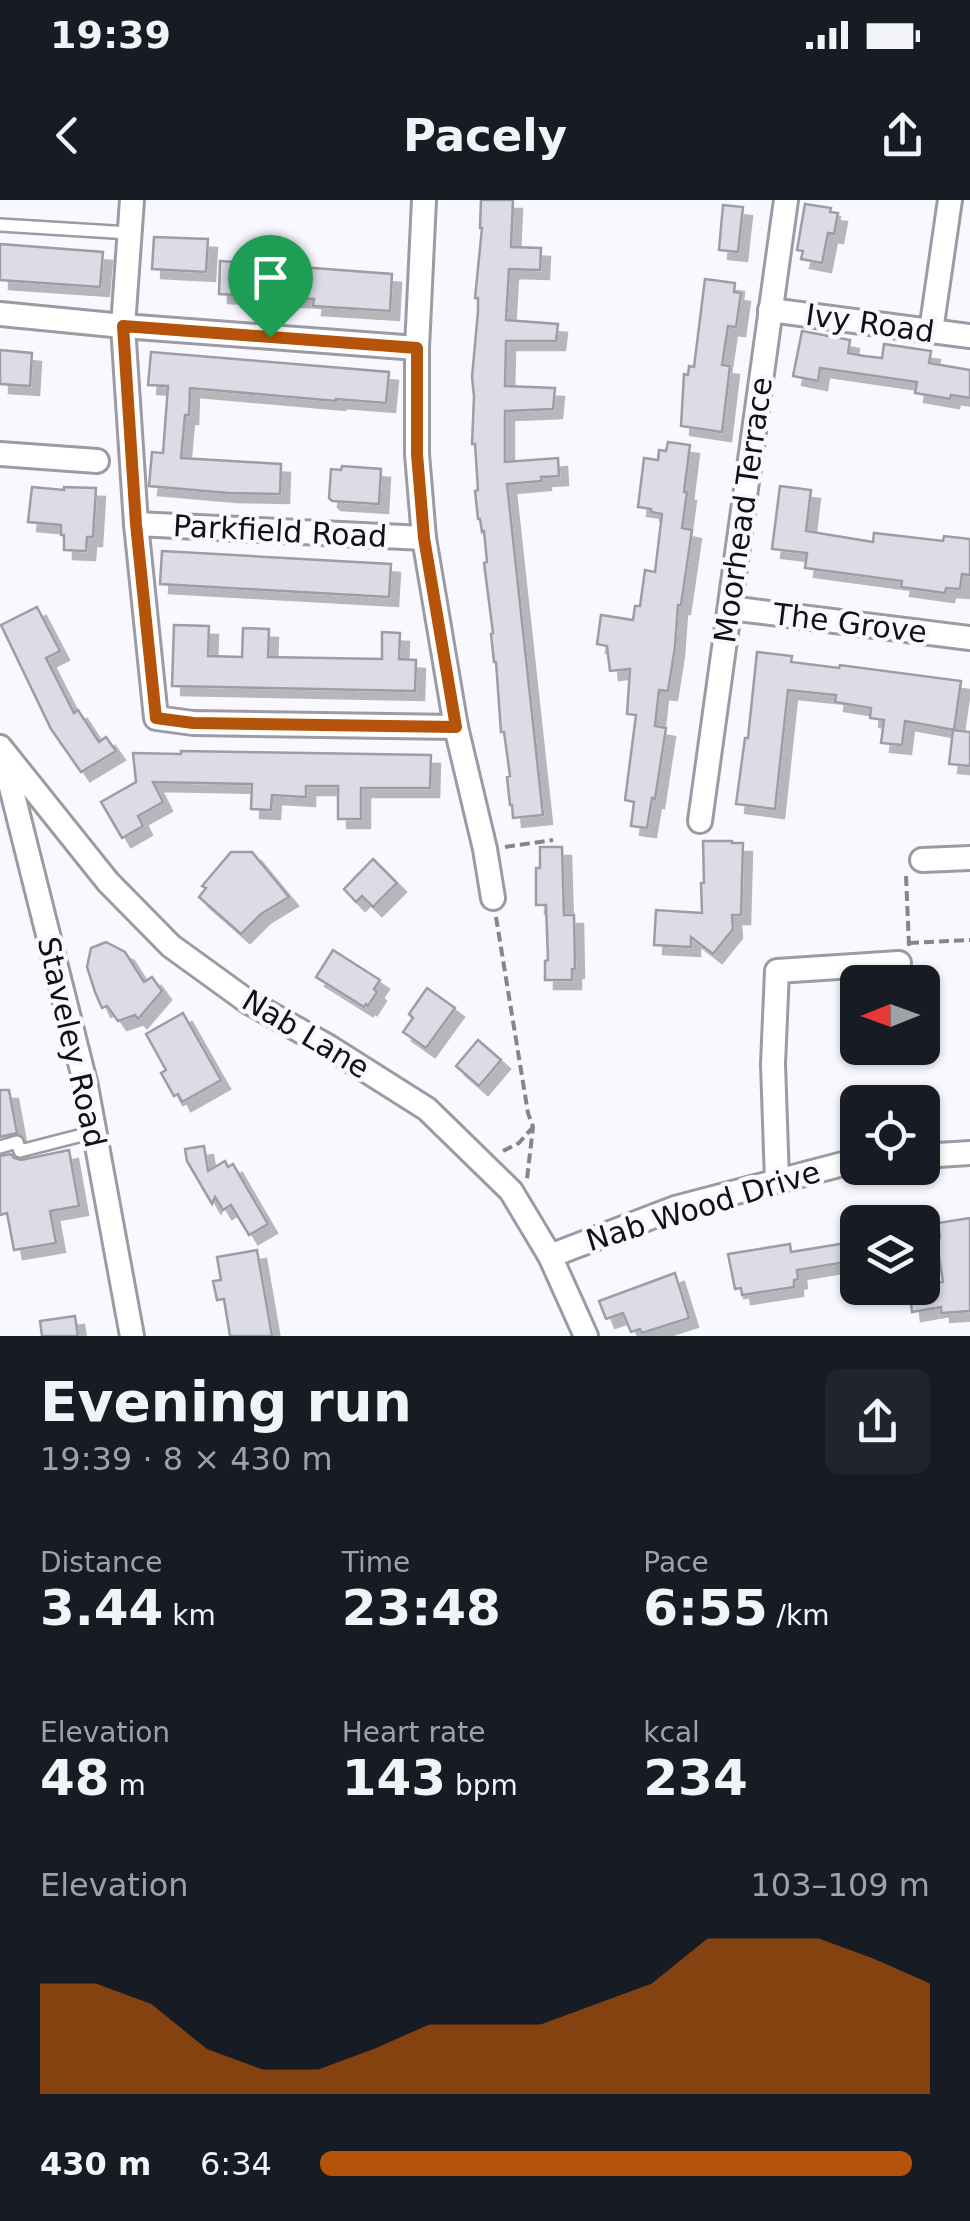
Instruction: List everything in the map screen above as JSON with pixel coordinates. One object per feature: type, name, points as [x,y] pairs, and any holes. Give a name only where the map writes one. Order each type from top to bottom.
[{"type":"street","points":[[132,200],[123,326],[136,524],[156,718],[193,723],[456,727]]},
{"type":"street","points":[[424,200],[417,348],[417,454],[424,538],[456,727],[494,898]]},
{"type":"street","name":"Moorhead Terrace","points":[[700,821],[786,200]]},
{"type":"street","points":[[931,332],[950,200]]},
{"type":"street","name":"Ivy Road","points":[[770,310],[970,336]]},
{"type":"street","points":[[0,314],[417,348]]},
{"type":"street","points":[[0,454],[97,461]]},
{"type":"street","name":"Parkfield Road","points":[[136,524],[424,538]]},
{"type":"street","name":"The Grove","points":[[730,608],[970,638]]},
{"type":"street","name":"Staveley Road","points":[[1,749],[86,1086],[132,1336]]},
{"type":"street","name":"Nab Lane","points":[[1,749],[108,882],[171,946],[247,1000],[428,1109],[511,1191],[550,1256],[586,1336]]},
{"type":"street","points":[[922,860],[970,858]]},
{"type":"street","points":[[776,1181],[773,1064],[778,970],[906,956]]},
{"type":"street","points":[[940,1155],[970,1153]]},
{"type":"street","name":"Nab Wood Drive","points":[[550,1256],[676,1208],[840,1165]]},
{"type":"lane","points":[[0,225],[130,234]]},
{"type":"lane","points":[[0,1147],[18,1142],[20,1151],[94,1132]]},
{"type":"path","points":[[486,849],[553,840]]},
{"type":"path","points":[[922,860],[906,862],[906,956],[970,940]]},
{"type":"path","points":[[494,898],[533,1126],[524,1213]]},
{"type":"path","points":[[504,1151],[519,1143],[533,1126]]},
{"type":"building","points":[[481,200],[513,200],[511,247],[541,248],[540,270],[509,269],[506,320],[558,324],[556,341],[506,341],[505,386],[555,388],[553,409],[505,411],[505,462],[558,458],[559,476],[507,484],[543,815],[513,818],[472,444]]},
{"type":"building","points":[[805,204],[838,213],[834,234],[828,233],[822,263],[801,259],[803,251],[797,250]]},
{"type":"building","points":[[723,205],[743,207],[738,252],[719,250]]},
{"type":"building","points":[[154,237],[208,239],[206,272],[152,269]]},
{"type":"building","points":[[0,244],[103,252],[100,287],[0,280]]},
{"type":"building","points":[[220,261],[392,274],[390,311],[313,306],[314,299],[219,294]]},
{"type":"building","points":[[705,279],[735,283],[734,292],[741,293],[736,327],[728,326],[722,365],[730,366],[722,432],[681,426],[684,374],[688,375],[689,366],[694,367]]},
{"type":"building","points":[[802,331],[850,340],[848,353],[864,356],[882,358],[884,344],[931,351],[929,363],[970,370],[970,398],[915,393],[917,382],[820,368],[818,381],[793,376]]},
{"type":"building","points":[[0,350],[32,353],[30,386],[0,384]]},
{"type":"building","points":[[151,352],[389,372],[386,403],[190,388],[181,458],[281,464],[280,494],[149,486],[152,452],[163,453],[168,386],[148,385]]},
{"type":"building","points":[[668,442],[690,445],[682,528],[692,530],[668,691],[659,690],[655,726],[666,728],[647,828],[631,826],[634,802],[625,800],[636,715],[627,714],[630,669],[610,671],[607,646],[597,644],[601,615],[633,620],[635,606],[640,606],[645,570],[655,572],[662,514],[638,507],[644,458],[658,460],[659,450],[666,451]]},
{"type":"building","points":[[342,466],[381,469],[379,504],[329,498],[331,469],[341,470]]},
{"type":"building","points":[[780,486],[811,490],[806,531],[873,542],[874,533],[943,541],[944,536],[970,539],[970,575],[962,574],[960,589],[946,588],[945,593],[901,587],[902,581],[805,568],[807,553],[772,549]]},
{"type":"building","points":[[32,487],[96,488],[93,537],[87,537],[86,551],[64,550],[61,525],[28,522]]},
{"type":"building","points":[[162,551],[391,564],[389,597],[160,584]]},
{"type":"building","points":[[37,607],[60,651],[46,658],[74,713],[78,710],[99,742],[106,737],[116,751],[81,772],[51,729],[1,625]]},
{"type":"building","points":[[174,625],[209,626],[208,656],[242,657],[243,628],[269,629],[268,657],[382,659],[382,632],[400,633],[399,659],[416,660],[415,691],[172,686]]},
{"type":"building","points":[[757,652],[792,656],[791,662],[961,681],[954,730],[905,721],[902,745],[881,743],[884,720],[870,718],[871,708],[835,702],[836,695],[788,690],[775,809],[736,804]]},
{"type":"building","points":[[953,730],[970,732],[970,766],[949,764]]},
{"type":"building","points":[[133,753],[431,755],[430,788],[361,788],[361,819],[338,819],[338,786],[306,786],[306,797],[272,795],[271,810],[251,809],[252,784],[153,782],[163,802],[138,816],[143,826],[122,838],[101,802],[136,782]]},
{"type":"building","points":[[703,841],[743,843],[741,915],[732,915],[733,929],[713,954],[691,937],[691,947],[654,945],[656,910],[702,913]]},
{"type":"building","points":[[540,847],[562,847],[564,915],[574,915],[572,980],[545,980],[546,905],[536,905]]},
{"type":"building","points":[[231,852],[252,852],[289,897],[261,914],[241,934],[199,897],[206,888],[202,886]]},
{"type":"building","points":[[373,859],[397,883],[373,907],[362,896],[356,902],[344,889]]},
{"type":"building","points":[[106,942],[125,952],[144,982],[152,977],[162,991],[138,1019],[135,1015],[118,1021],[107,1006],[102,1008],[95,992],[87,967],[91,948]]},
{"type":"building","points":[[333,950],[380,980],[368,1006],[316,977]]},
{"type":"building","points":[[427,988],[455,1008],[426,1048],[403,1032],[413,1018],[409,1014]]},
{"type":"building","points":[[183,1013],[221,1080],[182,1102],[161,1073],[166,1070],[146,1034]]},
{"type":"building","points":[[478,1040],[501,1060],[479,1086],[456,1066]]},
{"type":"building","points":[[0,1090],[9,1090],[17,1133],[0,1137]]},
{"type":"building","points":[[204,1146],[208,1171],[225,1161],[228,1167],[233,1164],[268,1224],[249,1235],[231,1205],[223,1210],[215,1197],[212,1204],[187,1161],[185,1149]]},
{"type":"building","points":[[69,1150],[79,1206],[50,1211],[56,1243],[14,1250],[7,1213],[0,1215],[0,1156],[11,1154],[21,1160]]},
{"type":"building","points":[[970,1218],[970,1311],[941,1313],[941,1307],[912,1312],[911,1305],[940,1305],[940,1223]]},
{"type":"building","points":[[790,1244],[791,1252],[840,1244],[840,1263],[797,1270],[794,1287],[742,1295],[741,1288],[735,1289],[728,1254]]},
{"type":"building","points":[[257,1250],[272,1336],[230,1336],[224,1299],[217,1300],[213,1281],[221,1280],[217,1257]]},
{"type":"building","points":[[675,1273],[689,1318],[642,1333],[640,1329],[631,1332],[623,1313],[606,1319],[599,1301]]},
{"type":"building","points":[[75,1316],[78,1336],[42,1336],[40,1321]]},
{"type":"route","points":[[123,326],[270,337],[417,348],[417,454],[424,538],[456,727],[193,723],[156,718],[136,524],[123,326]]}]
